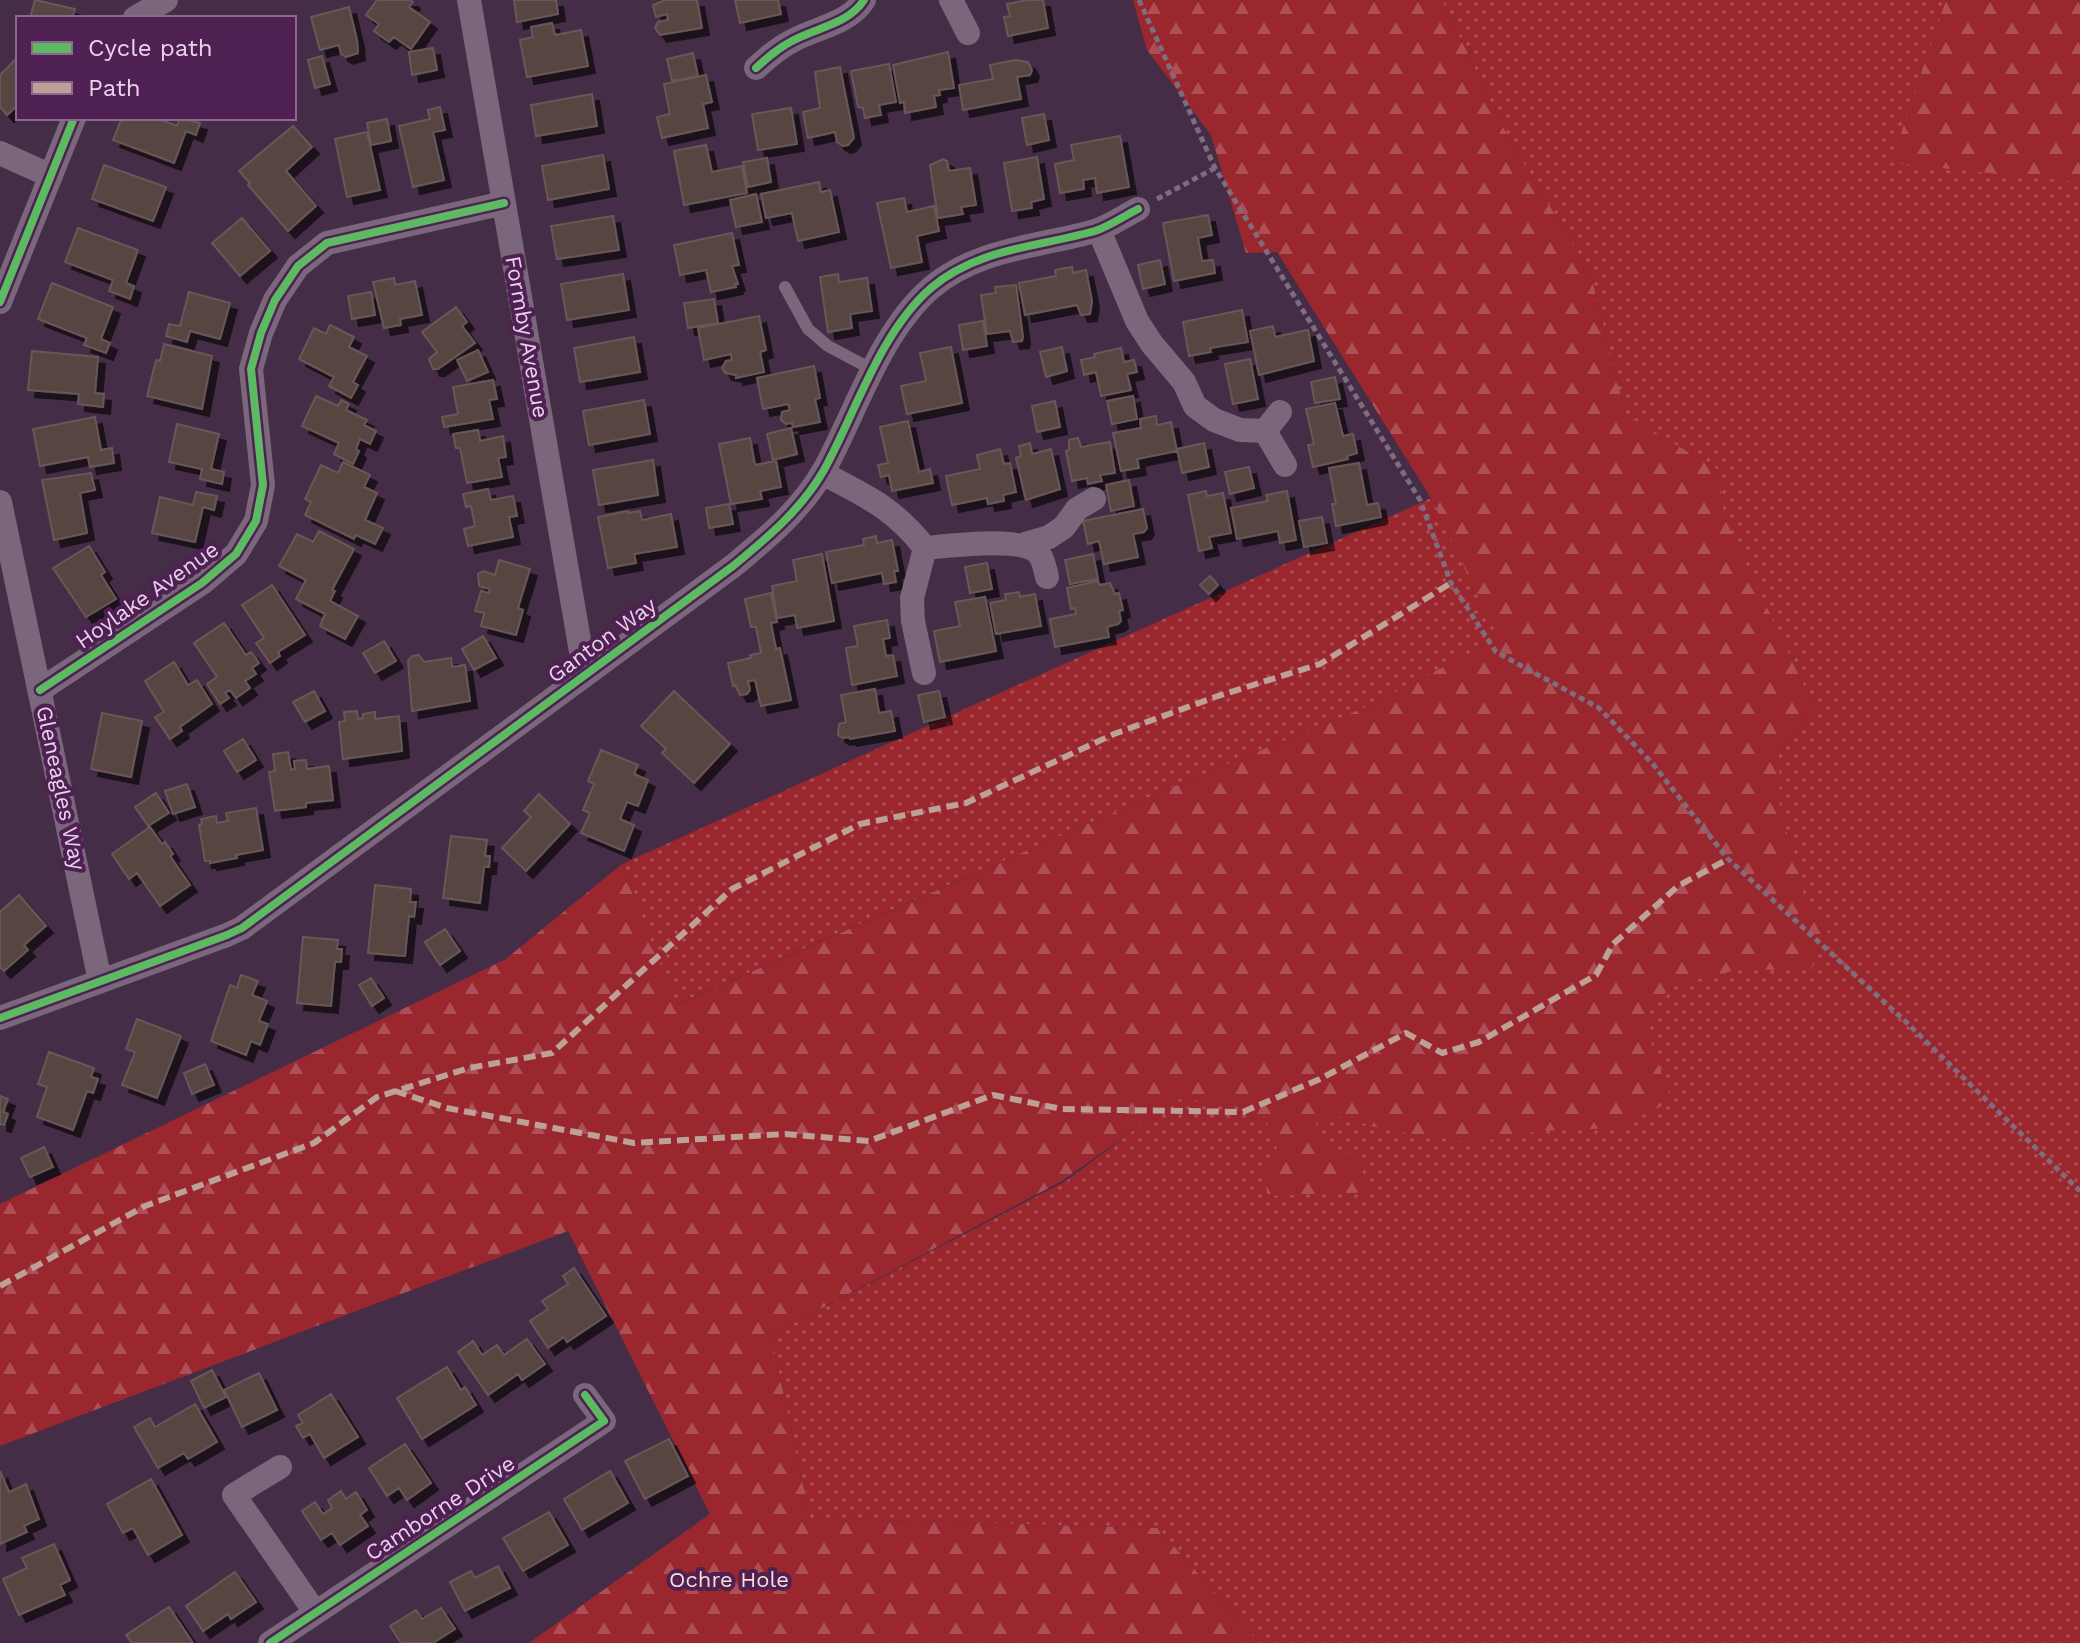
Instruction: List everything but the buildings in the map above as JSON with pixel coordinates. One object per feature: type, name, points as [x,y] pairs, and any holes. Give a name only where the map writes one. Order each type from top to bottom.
[{"type":"street","name":"Formby Avenue","points":[[469,0],[585,675]]},
{"type":"street","points":[[756,68],[793,40],[826,28],[859,7],[864,0]]},
{"type":"street","points":[[953,0],[968,33]]},
{"type":"street","points":[[138,16],[162,1]]},
{"type":"street","points":[[0,302],[73,120]]},
{"type":"street","points":[[0,153],[51,176]]},
{"type":"street","name":"Hoylake Avenue","points":[[40,690],[202,583],[236,554],[256,521],[263,485],[251,369],[275,300],[298,266],[327,243],[504,203]]},
{"type":"street","name":"Ganton Way","points":[[0,1018],[242,928],[782,526],[822,473],[873,370],[913,307],[952,272],[976,259],[1099,230],[1138,209]]},
{"type":"street","points":[[1099,230],[1137,321],[1184,382],[1195,406],[1214,420],[1240,430],[1272,422],[1285,465]]},
{"type":"street","points":[[822,473],[887,507],[925,548]]},
{"type":"street","points":[[925,548],[1025,544],[1049,537],[1064,527],[1077,509],[1094,499]]},
{"type":"street","name":"Gleneagles Way","points":[[0,502],[100,981]]},
{"type":"street","points":[[1025,544],[1040,555],[1047,577]]},
{"type":"street","points":[[924,673],[913,621],[912,598],[925,548]]},
{"type":"street","name":"Camborne Drive","points":[[270,1643],[604,1421],[585,1395]]},
{"type":"street","points":[[280,1467],[224,1500],[315,1612]]},
{"type":"lane","points":[[785,287],[808,329],[828,346],[873,370]]},
{"type":"path","points":[[1139,0],[1215,168],[1420,500],[1451,583],[1496,652],[1599,708],[1652,763],[1728,859],[1904,1020],[2080,1191]]},
{"type":"path","points":[[1138,209],[1215,168]]},
{"type":"green space","name":"Ochre Hole","points":[[1133,0],[1442,0],[1510,141],[1590,272],[1626,415],[1717,469],[1725,519],[1814,707],[1779,753],[1780,814],[1799,866],[1804,898],[1829,934],[1811,969],[1736,970],[1675,985],[1648,1007],[1652,1047],[1672,1101],[1617,1128],[1539,1131],[1472,1143],[1386,1130],[1333,1115],[1315,1121],[1327,1146],[1353,1156],[1375,1192],[1267,1196],[1266,1164],[1278,1146],[1266,1121],[1232,1104],[1177,1099],[1062,1181],[771,1335],[810,1518],[1158,1528],[1259,1643],[529,1643],[710,1514],[568,1231],[0,1446],[0,1204],[506,959],[622,864],[676,1005],[1172,787],[1371,705],[1498,638],[1431,498],[1277,252],[1246,253],[1211,135],[1147,50]]},
{"type":"green space","points":[[1442,0],[2080,0],[2080,1643],[1259,1643],[1158,1528],[810,1518],[771,1335],[1066,1181],[1348,968],[1756,783],[1814,707],[1724,519],[1717,469],[1626,416],[1590,272],[1510,141]]},
{"type":"green space","points":[[1946,0],[2080,0],[2080,182],[1891,163]]},
{"type":"green space","points":[[1431,498],[1499,638],[1371,705],[1172,787],[675,1005],[622,864]]},
{"type":"marked path","points":[[0,1286],[145,1206],[314,1143],[377,1097],[469,1068],[552,1053],[732,889],[860,824],[966,803],[1114,734],[1218,696],[1320,664],[1451,583]]},
{"type":"marked path","points":[[395,1091],[447,1108],[634,1143],[785,1134],[869,1141],[993,1095],[1062,1109],[1243,1112],[1320,1079],[1406,1033],[1442,1053],[1479,1042],[1596,975],[1613,944],[1678,886],[1728,859]]},
{"type":"cycle path","points":[[756,68],[801,36],[850,15],[864,0]]},
{"type":"cycle path","points":[[0,302],[73,120]]},
{"type":"cycle path","points":[[40,690],[202,583],[236,554],[256,521],[263,485],[251,369],[275,300],[298,266],[327,243],[504,203]]},
{"type":"cycle path","points":[[0,1018],[242,928],[733,566],[771,534],[815,484],[883,350],[913,306],[931,288],[968,264],[1009,250],[1095,231],[1138,209]]},
{"type":"cycle path","points":[[270,1643],[604,1421],[585,1395]]}]
